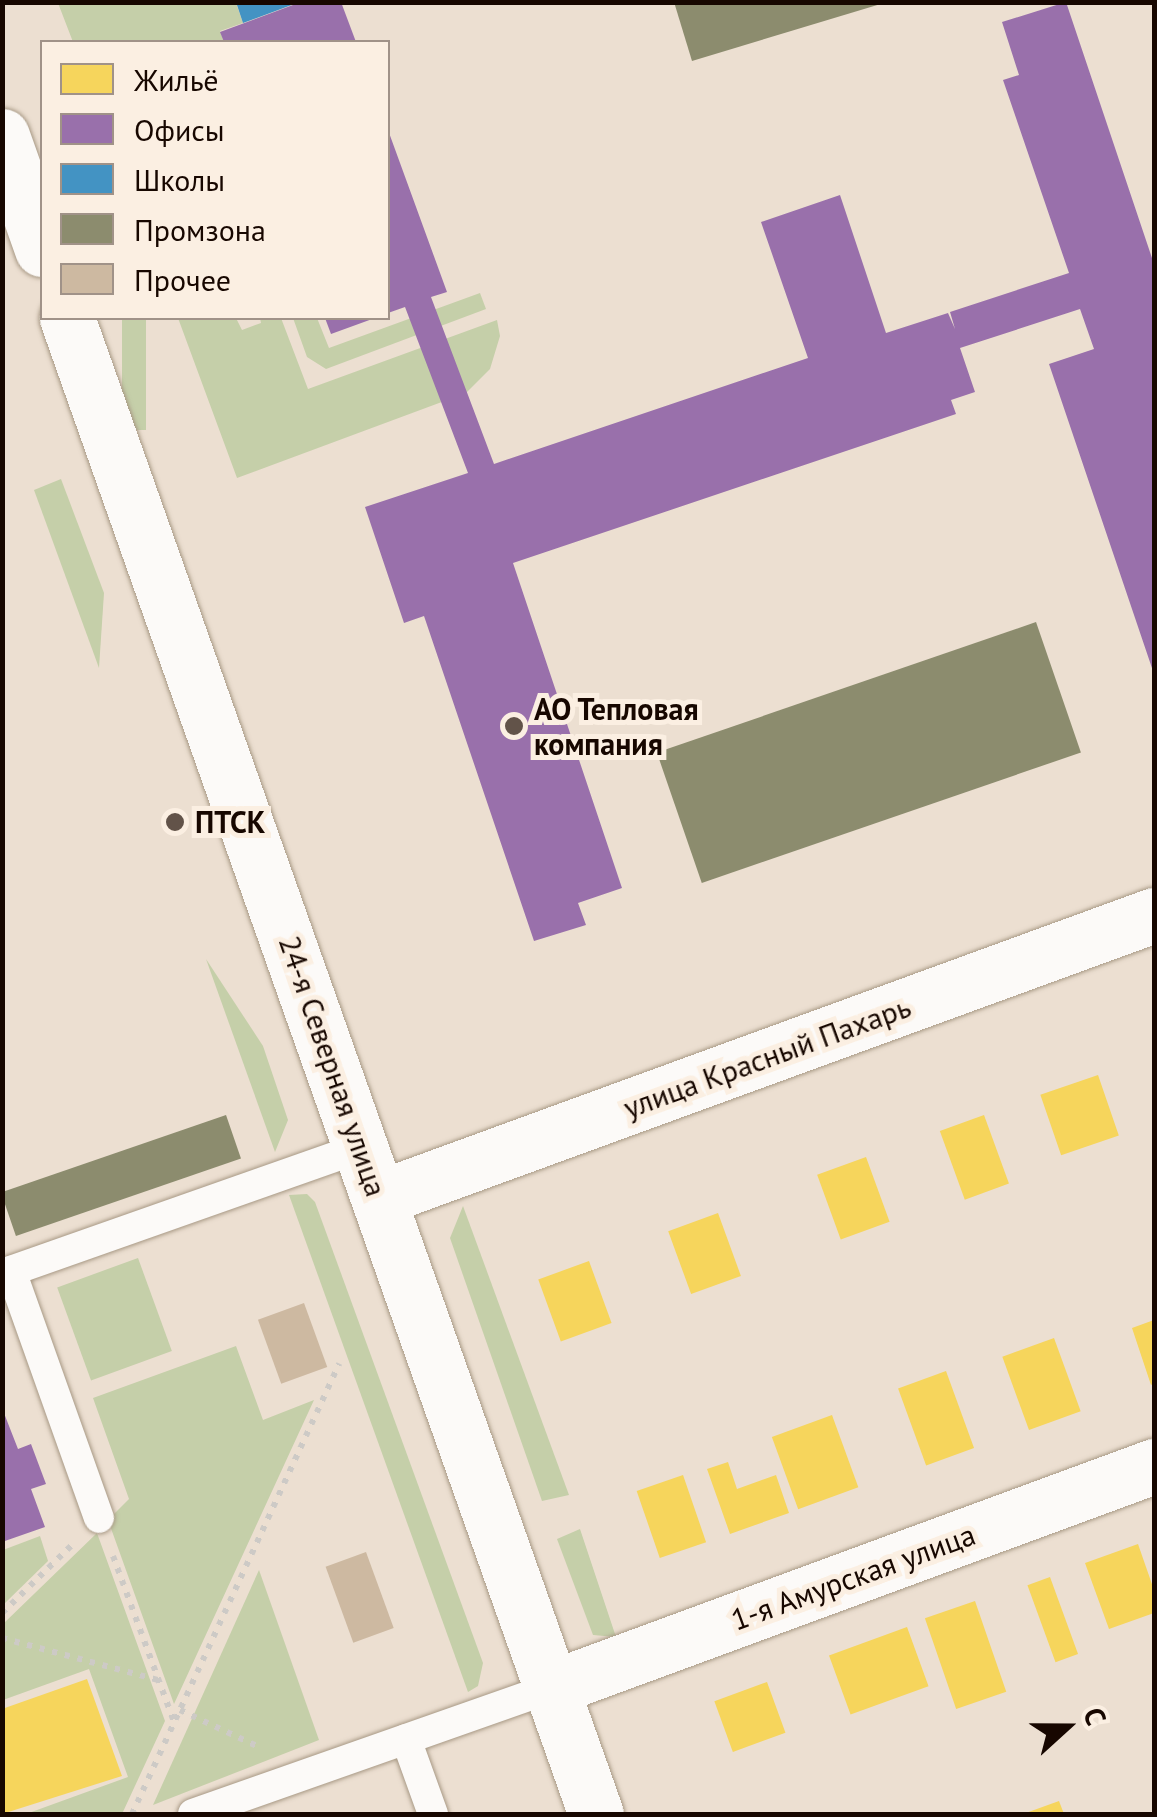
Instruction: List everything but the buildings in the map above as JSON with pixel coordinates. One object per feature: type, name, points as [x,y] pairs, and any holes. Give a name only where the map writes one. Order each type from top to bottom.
[{"type":"main road","points":[[2,136],[40,243]]},
{"type":"main road","name":"24-я Северная улица","points":[[68,320],[596,1814]]},
{"type":"main road","name":"улица Красный Пахарь","points":[[379,1198],[1154,915]]},
{"type":"main road","name":"1-я Амурская улица","points":[[551,1688],[1154,1466]]},
{"type":"lane","points":[[99,1518],[7,1272],[362,1147]]},
{"type":"lane","points":[[193,1814],[551,1688]]},
{"type":"lane","points":[[406,1738],[433,1814]]},
{"type":"path","points":[[132,1814],[339,1362]]},
{"type":"path","points":[[2,1613],[99,1518],[174,1722]]},
{"type":"path","points":[[2,1638],[159,1680]]},
{"type":"path","points":[[180,1710],[313,1772]]},
{"type":"green space","points":[[58,3],[236,3],[243,23],[220,31],[223,40],[72,40]]},
{"type":"green space","points":[[480,293],[486,309],[326,369],[307,357],[294,320],[318,320],[329,348]]},
{"type":"green space","points":[[122,320],[146,320],[146,430],[122,430]]},
{"type":"green space","points":[[179,320],[237,320],[242,330],[260,320],[282,320],[308,389],[497,320],[500,336],[490,369],[466,393],[237,478]]},
{"type":"green space","points":[[61,479],[104,593],[99,668],[34,490]]},
{"type":"green space","points":[[206,959],[263,1046],[288,1120],[275,1152]]},
{"type":"green space","points":[[307,1194],[315,1202],[483,1663],[478,1686],[468,1692],[289,1195]]},
{"type":"green space","points":[[463,1206],[569,1495],[542,1501],[450,1238]]},
{"type":"green space","points":[[138,1258],[172,1351],[91,1380],[57,1287]]},
{"type":"green space","points":[[236,1346],[263,1420],[314,1400],[174,1704],[108,1520],[129,1499],[93,1398]]},
{"type":"green space","points":[[580,1529],[616,1637],[593,1635],[557,1539]]},
{"type":"green space","points":[[97,1533],[165,1721],[122,1814],[26,1814],[128,1777],[89,1669],[3,1700],[3,1624]]},
{"type":"green space","points":[[40,1536],[48,1561],[3,1605],[3,1550]]},
{"type":"green space","points":[[259,1570],[319,1740],[153,1805]]},
{"type":"place","name":"АО Тепловая компания","points":[[514,726]]},
{"type":"place","name":"ПТСК","points":[[175,822]]}]
